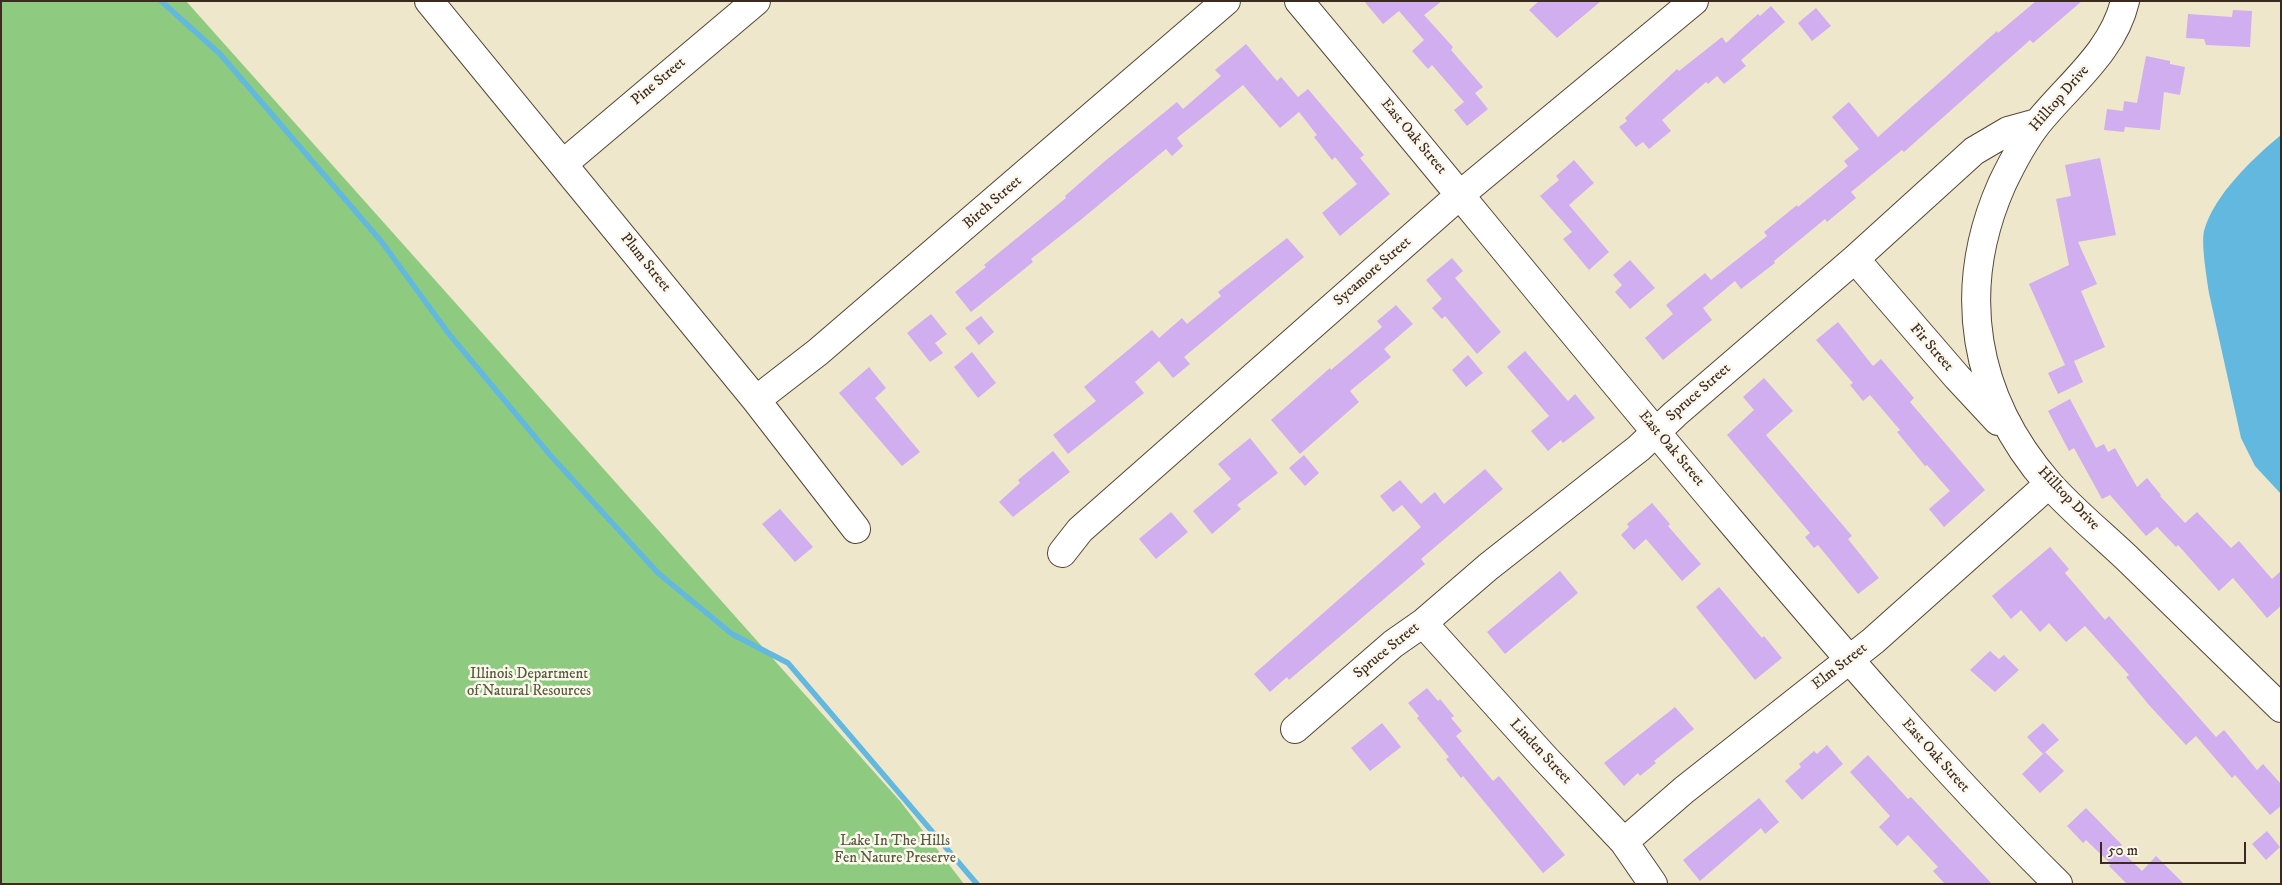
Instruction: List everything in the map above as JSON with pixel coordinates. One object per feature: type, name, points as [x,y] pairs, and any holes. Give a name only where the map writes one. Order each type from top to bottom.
[{"type":"street","name":"Plum Street","points":[[429,1],[756,400],[856,529]]},
{"type":"street","name":"Pine Street","points":[[563,164],[756,1]]},
{"type":"street","name":"Birch Street","points":[[756,400],[834,340],[1226,1]]},
{"type":"street","name":"East Oak Street","points":[[1299,1],[1461,194],[1656,432],[1849,660],[1994,821],[2058,884]]},
{"type":"street","name":"Sycamore Street","points":[[1062,553],[1080,530],[1461,194],[1694,1]]},
{"type":"street","name":"Hilltop Drive","points":[[2125,1],[2122,14],[2103,47],[2080,76],[2037,123],[2019,150],[2002,186],[1981,251],[1976,283],[1976,324],[1985,371],[2012,434],[2049,484],[2281,708]]},
{"type":"street","name":"Spruce Street","points":[[1295,729],[1393,644],[1423,623],[1488,567],[1639,448],[1674,414],[1855,259],[1974,151],[2008,131],[2037,123]]},
{"type":"street","name":"Fir Street","points":[[1855,259],[1956,377],[2012,434]]},
{"type":"street","name":"Elm Street","points":[[1624,842],[1684,790],[1849,660],[1944,580],[2049,484]]},
{"type":"street","name":"Linden Street","points":[[1423,623],[1536,749],[1624,842],[1653,884]]},
{"type":"green space","name":"Illinois Department of Natural Resources","points":[[1,1],[186,1],[900,801],[964,884],[1,884]]},
{"type":"water","points":[[2281,135],[2281,494],[2255,466],[2241,438],[2209,293],[2203,237],[2209,217],[2225,191],[2247,166]]},
{"type":"building","points":[[1364,1],[1442,1],[1424,15],[1453,47],[1451,50],[1483,87],[1475,93],[1488,109],[1467,126],[1454,110],[1464,102],[1432,65],[1428,69],[1412,51],[1424,40],[1399,11],[1383,24]]},
{"type":"building","points":[[1539,1],[1601,1],[1557,38],[1529,10]]},
{"type":"building","points":[[2036,1],[2082,1],[2033,43],[2030,40],[1904,152],[1902,150],[1851,192],[1856,198],[1827,222],[1825,219],[1774,261],[1775,263],[1741,289],[1735,281],[1703,308],[1712,320],[1663,360],[1645,338],[1673,314],[1666,305],[1705,273],[1711,280],[1767,236],[1764,232],[1848,166],[1844,161],[1859,149],[1832,117],[1849,102],[1878,137],[1997,31],[1998,33]]},
{"type":"building","points":[[1771,6],[1785,22],[1741,60],[1746,66],[1724,84],[1717,76],[1708,84],[1706,82],[1662,120],[1671,131],[1649,149],[1643,142],[1636,147],[1619,127],[1627,121],[1625,118],[1677,69],[1679,71],[1722,37],[1726,43],[1758,14],[1760,16]]},
{"type":"building","points":[[1816,8],[1831,26],[1812,41],[1798,23]]},
{"type":"building","points":[[2233,10],[2252,11],[2250,47],[2206,45],[2204,39],[2186,38],[2188,14],[2232,17]]},
{"type":"building","points":[[1246,44],[1277,81],[1281,77],[1298,97],[1308,89],[1364,155],[1360,158],[1390,194],[1340,236],[1322,213],[1357,184],[1335,157],[1332,160],[1314,137],[1317,135],[1299,112],[1280,128],[1243,85],[1177,138],[1183,146],[1172,156],[1166,149],[1031,259],[1033,262],[971,312],[955,292],[986,267],[984,265],[1066,198],[1065,196],[1105,161],[1177,102],[1183,109],[1221,76],[1215,70]]},
{"type":"building","points":[[2146,56],[2170,61],[2170,64],[2185,67],[2180,95],[2164,92],[2160,130],[2125,127],[2124,132],[2104,130],[2107,109],[2123,111],[2124,101],[2137,103]]},
{"type":"building","points":[[2100,158],[2116,235],[2078,242],[2097,284],[2081,291],[2105,347],[2074,361],[2083,382],[2058,394],[2048,373],[2065,365],[2029,284],[2069,265],[2056,199],[2071,196],[2065,165]]},
{"type":"building","points":[[1574,160],[1594,183],[1569,205],[1609,252],[1589,270],[1563,239],[1572,232],[1540,196],[1559,180],[1556,176]]},
{"type":"building","points":[[1287,238],[1304,257],[1184,357],[1190,364],[1173,378],[1159,361],[1135,382],[1144,393],[1068,454],[1053,435],[1096,401],[1084,387],[1152,330],[1159,338],[1182,318],[1187,324],[1221,296],[1218,292]]},
{"type":"building","points":[[1452,258],[1463,271],[1455,278],[1501,332],[1477,354],[1445,316],[1442,319],[1432,308],[1442,299],[1426,280]]},
{"type":"building","points":[[1630,260],[1655,288],[1630,309],[1615,292],[1622,285],[1613,275]]},
{"type":"building","points":[[1396,305],[1413,324],[1384,349],[1391,357],[1350,391],[1359,402],[1300,454],[1271,420],[1330,368],[1331,370],[1382,327],[1377,321]]},
{"type":"building","points":[[931,314],[947,334],[935,343],[943,353],[930,362],[907,333]]},
{"type":"building","points":[[981,316],[994,332],[979,345],[965,328]]},
{"type":"building","points":[[1838,322],[1873,366],[1881,359],[1914,398],[1910,402],[1985,490],[1944,527],[1929,509],[1950,491],[1927,465],[1925,466],[1897,432],[1900,430],[1870,395],[1863,401],[1850,385],[1853,383],[1816,340]]},
{"type":"building","points":[[1525,351],[1568,401],[1575,394],[1595,418],[1563,443],[1561,440],[1548,451],[1531,431],[1549,416],[1507,367]]},
{"type":"building","points":[[972,352],[996,383],[978,398],[954,367]]},
{"type":"building","points":[[1468,355],[1483,373],[1466,387],[1452,370]]},
{"type":"building","points":[[869,367],[886,388],[875,398],[920,452],[902,466],[839,393]]},
{"type":"building","points":[[1764,378],[1793,411],[1766,435],[1852,536],[1848,539],[1879,578],[1858,594],[1818,545],[1814,548],[1805,537],[1810,533],[1727,435],[1754,410],[1743,397]]},
{"type":"building","points":[[2070,399],[2096,448],[2104,444],[2108,452],[2115,448],[2137,487],[2147,478],[2160,496],[2185,523],[2197,512],[2231,548],[2239,541],[2272,579],[2281,571],[2281,606],[2267,618],[2233,578],[2219,591],[2178,545],[2176,547],[2157,527],[2146,536],[2110,495],[2102,499],[2074,448],[2069,451],[2048,411]]},
{"type":"building","points":[[1250,438],[1278,473],[1237,505],[1241,509],[1212,534],[1193,511],[1231,479],[1218,464]]},
{"type":"building","points":[[1053,451],[1070,472],[1013,517],[999,502],[1020,483],[1018,480]]},
{"type":"building","points":[[1304,455],[1319,473],[1305,486],[1289,468]]},
{"type":"building","points":[[1485,469],[1503,489],[1421,559],[1425,564],[1289,680],[1287,677],[1270,692],[1254,674],[1421,527],[1402,505],[1393,512],[1380,496],[1400,480],[1421,504],[1435,492],[1444,504]]},
{"type":"building","points":[[1652,503],[1670,524],[1668,526],[1701,564],[1682,581],[1646,539],[1634,550],[1621,535],[1629,527],[1627,524]]},
{"type":"building","points":[[780,509],[813,547],[795,562],[762,524]]},
{"type":"building","points":[[1171,512],[1188,532],[1156,559],[1139,539]]},
{"type":"building","points":[[2050,547],[2069,569],[2065,573],[2105,620],[2109,616],[2216,737],[2224,730],[2257,770],[2263,764],[2281,784],[2281,806],[2270,815],[2235,775],[2232,778],[2196,736],[2186,745],[2149,705],[2126,677],[2129,675],[2085,626],[2066,642],[2049,623],[2040,632],[2021,610],[2011,619],[1992,596]]},
{"type":"building","points":[[1560,571],[1578,593],[1505,654],[1487,632]]},
{"type":"building","points":[[1719,587],[1762,638],[1764,636],[1782,658],[1755,680],[1696,607]]},
{"type":"building","points":[[1990,651],[1999,659],[2004,655],[2019,670],[1995,692],[1970,670]]},
{"type":"building","points":[[1427,688],[1438,701],[1440,699],[1454,716],[1451,718],[1462,731],[1456,736],[1493,781],[1499,776],[1565,855],[1543,873],[1463,776],[1461,778],[1446,759],[1449,757],[1417,718],[1419,716],[1408,703]]},
{"type":"building","points":[[1675,707],[1694,729],[1654,761],[1656,763],[1640,776],[1638,773],[1624,786],[1604,763]]},
{"type":"building","points":[[1382,723],[1401,747],[1370,771],[1351,748]]},
{"type":"building","points":[[2043,723],[2059,740],[2043,754],[2027,737]]},
{"type":"building","points":[[1827,745],[1843,764],[1802,800],[1785,781],[1801,767],[1799,764],[1814,751],[1817,754]]},
{"type":"building","points":[[2045,752],[2064,771],[2040,793],[2022,774]]},
{"type":"building","points":[[1868,755],[1908,799],[1911,797],[1992,884],[1945,884],[1933,871],[1938,867],[1908,835],[1897,846],[1879,827],[1890,816],[1850,772]]},
{"type":"building","points":[[1759,798],[1779,822],[1765,834],[1761,828],[1700,881],[1683,860]]},
{"type":"building","points":[[2086,808],[2122,845],[2119,849],[2142,871],[2156,856],[2184,884],[2127,884],[2109,866],[2111,864],[2086,840],[2083,843],[2067,826]]},
{"type":"building","points":[[2267,831],[2280,847],[2266,860],[2252,844]]},
{"type":"waterway","points":[[161,1],[220,54],[381,241],[449,334],[551,456],[658,573],[732,634],[788,663],[977,884]]},
{"type":"park label","name":"Lake In The Hills Fen Nature Preserve","points":[[895,850]]}]
